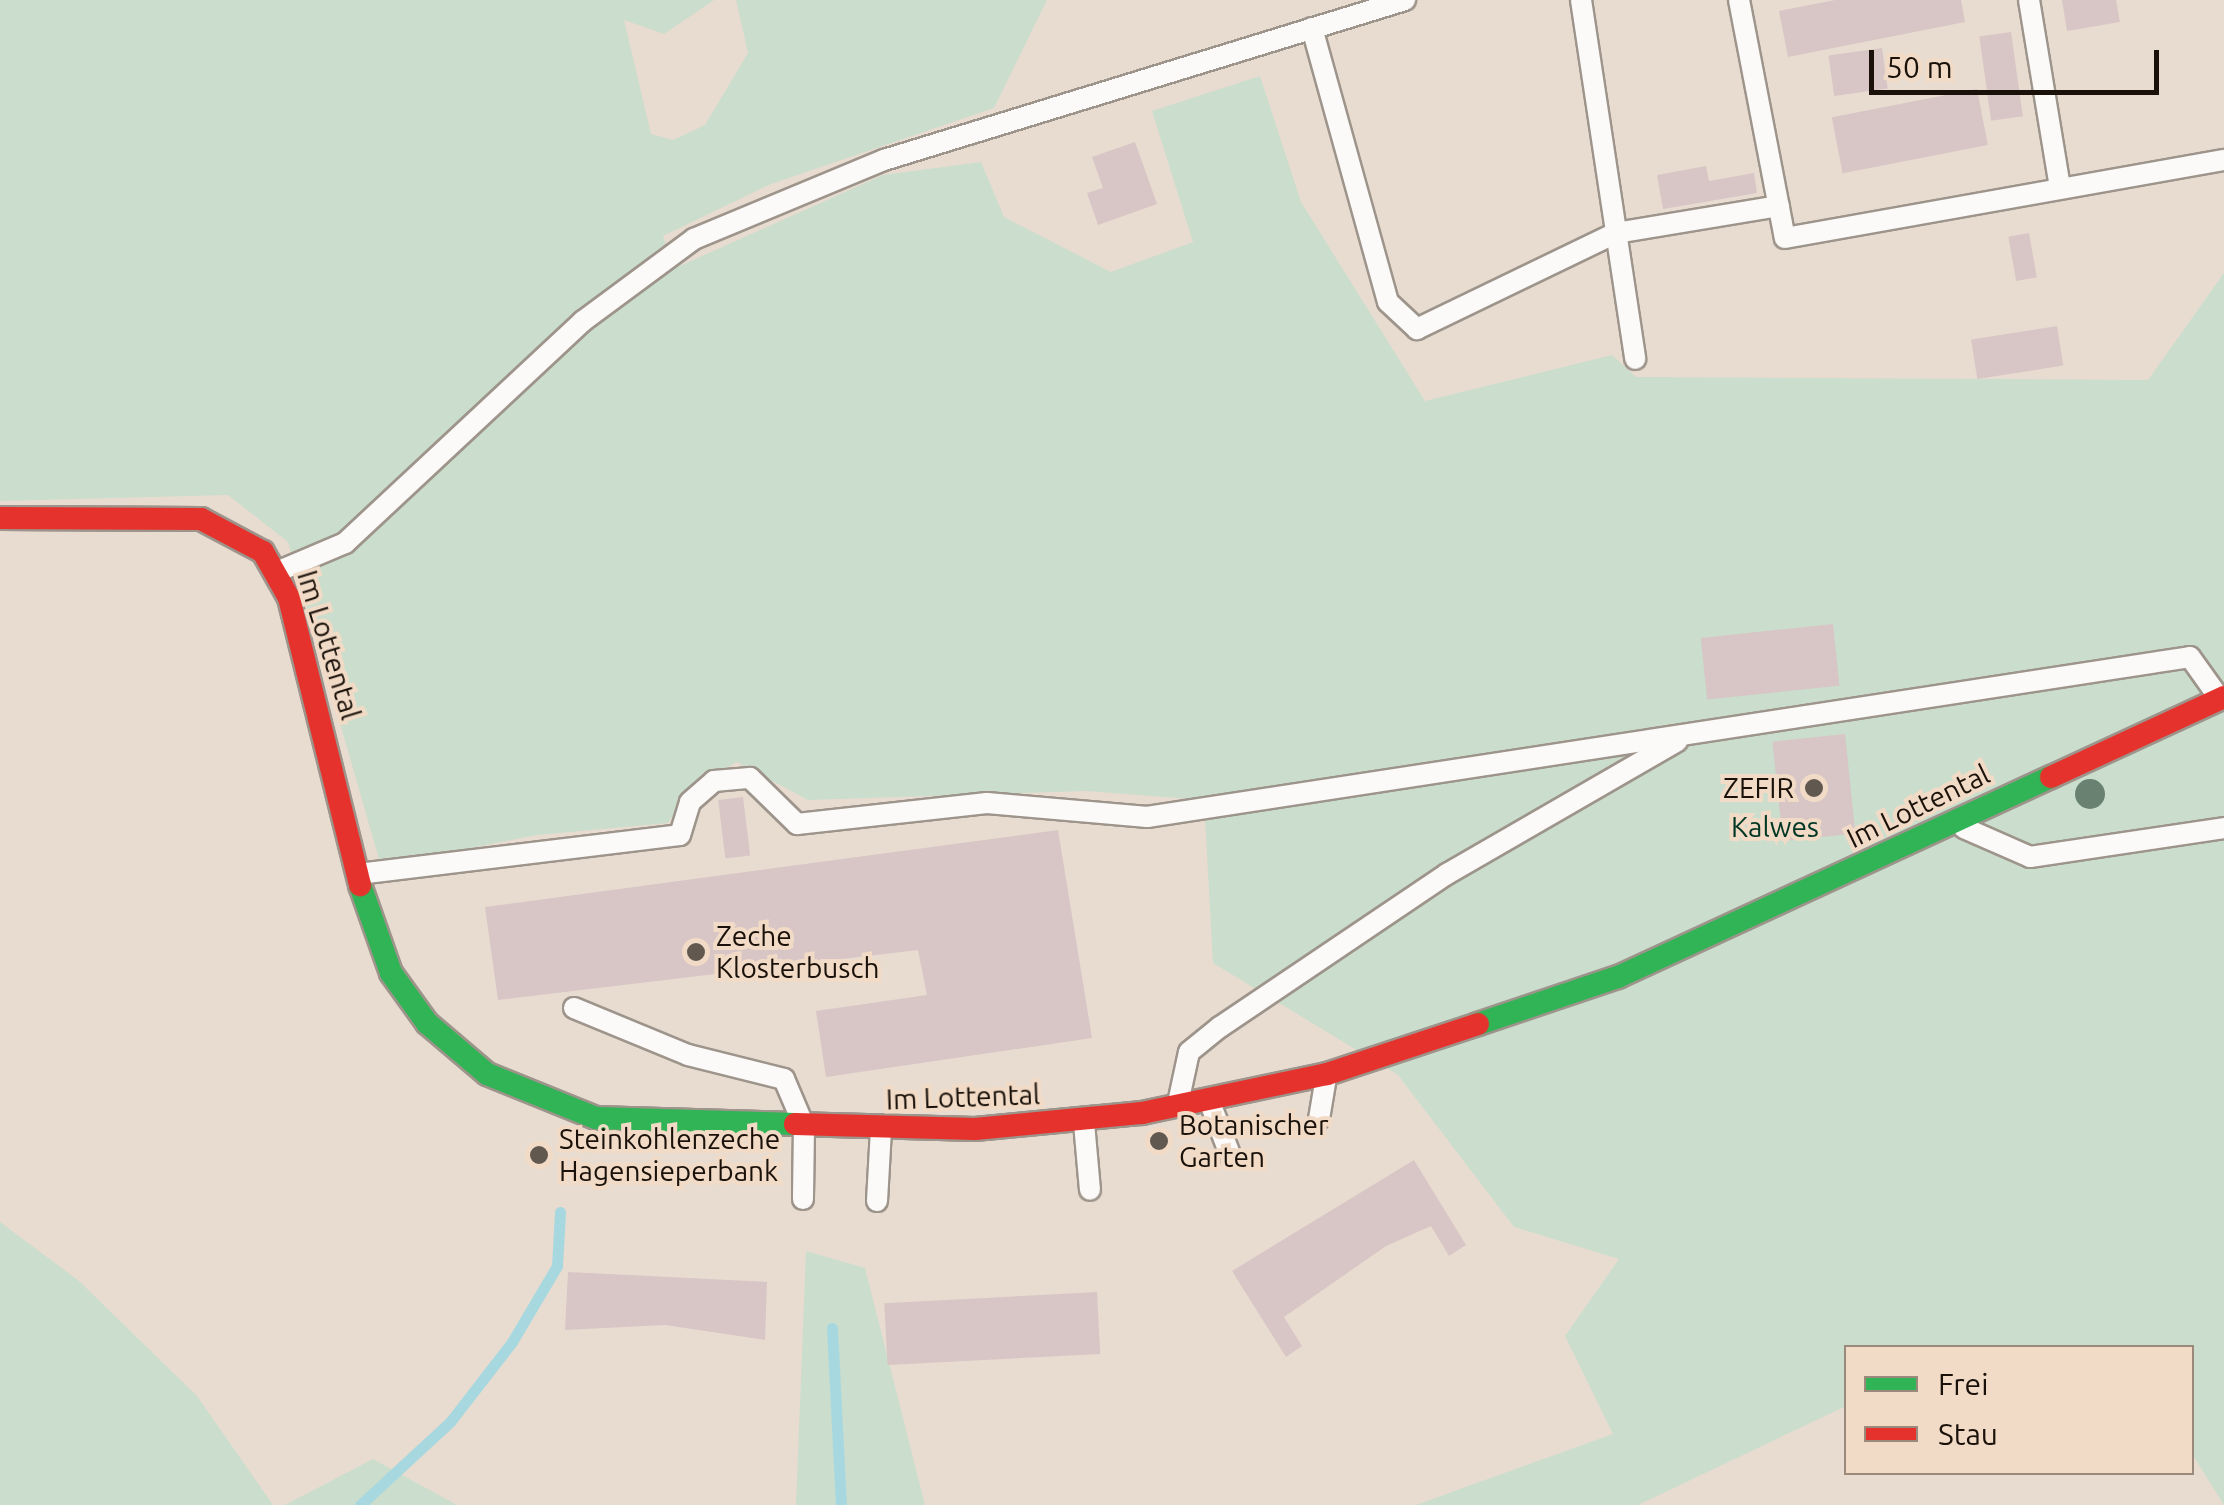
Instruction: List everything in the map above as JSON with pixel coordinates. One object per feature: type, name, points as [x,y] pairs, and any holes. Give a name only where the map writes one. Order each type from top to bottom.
[{"type":"street","name":"Im Lottental","points":[[0,518],[201,518],[244,536],[277,572],[375,940],[408,1001],[510,1087],[596,1118],[881,1130],[1084,1122],[1327,1074],[1618,977],[2223,701]]},
{"type":"lane","points":[[277,572],[345,543],[583,321],[694,240],[884,160],[1404,0]]},
{"type":"lane","points":[[1581,0],[1635,358]]},
{"type":"lane","points":[[1739,0],[1785,238],[2224,160]]},
{"type":"lane","points":[[2029,0],[2060,188]]},
{"type":"lane","points":[[1312,28],[1388,302],[1417,329],[1616,233],[1779,206]]},
{"type":"lane","points":[[356,874],[680,835],[690,802],[714,781],[750,778],[797,824],[987,803],[1148,817],[2190,657],[2223,701]]},
{"type":"lane","points":[[1178,1106],[1189,1052],[1220,1027],[1447,874],[1687,735]]},
{"type":"lane","points":[[1953,824],[2030,858],[2224,828]]},
{"type":"lane","points":[[574,1008],[688,1055],[784,1079],[804,1126],[802,1200]]},
{"type":"lane","points":[[1319,1119],[1327,1074]]},
{"type":"lane","points":[[1208,1100],[1231,1157]]},
{"type":"lane","points":[[1084,1122],[1090,1190]]},
{"type":"lane","points":[[877,1201],[881,1130]]},
{"type":"green space","name":"Kalwes","points":[[0,0],[714,0],[664,34],[624,20],[651,134],[673,140],[705,125],[748,53],[736,0],[1047,0],[994,108],[771,184],[663,236],[673,269],[883,175],[981,162],[1004,217],[1111,272],[1193,242],[1152,111],[1260,76],[1301,202],[1425,401],[1612,355],[1636,377],[2148,380],[2224,273],[2224,1505],[2194,1457],[2194,1345],[1844,1345],[1844,1407],[1638,1505],[1416,1505],[1613,1434],[1565,1336],[1619,1259],[1514,1227],[1398,1075],[1213,963],[1204,800],[1086,791],[808,800],[737,762],[692,787],[668,823],[537,835],[381,866],[288,542],[228,495],[0,501]]},
{"type":"green space","points":[[0,1222],[79,1281],[197,1396],[273,1505],[0,1505]]},
{"type":"green space","points":[[806,1251],[865,1268],[925,1505],[796,1505]]},
{"type":"green space","points":[[373,1459],[457,1505],[285,1505]]},
{"type":"building","points":[[1835,0],[1961,0],[1965,22],[1788,57],[1779,11]]},
{"type":"building","points":[[2062,0],[2116,0],[2120,22],[2067,31]]},
{"type":"building","points":[[2011,32],[2023,116],[1991,121],[1979,36]]},
{"type":"building","points":[[1882,48],[1888,89],[1834,96],[1829,56]]},
{"type":"building","points":[[1977,89],[1988,145],[1843,173],[1832,117]]},
{"type":"building","points":[[1135,142],[1157,204],[1098,225],[1087,193],[1103,188],[1092,157]]},
{"type":"building","points":[[1706,166],[1709,181],[1754,173],[1757,193],[1663,209],[1657,175]]},
{"type":"building","points":[[2029,233],[2037,277],[2016,281],[2008,237]]},
{"type":"building","points":[[2057,326],[2063,366],[1977,379],[1971,340]]},
{"type":"building","points":[[1833,624],[1839,686],[1707,700],[1701,638]]},
{"type":"building","name":"ZEFIR","points":[[1845,734],[1855,833],[1783,841],[1772,742]]},
{"type":"building","points":[[743,797],[750,856],[725,859],[718,800]]},
{"type":"building","name":"Zeche Klosterbusch","points":[[1058,830],[1092,1038],[826,1077],[816,1011],[927,995],[918,950],[498,1000],[485,907]]},
{"type":"building","points":[[1414,1160],[1466,1245],[1449,1256],[1431,1226],[1386,1246],[1284,1317],[1302,1346],[1286,1357],[1232,1271]]},
{"type":"building","points":[[568,1272],[767,1282],[765,1340],[665,1325],[565,1330]]},
{"type":"building","points":[[1097,1292],[1100,1354],[888,1365],[884,1303]]},
{"type":"waterway","points":[[360,1505],[450,1422],[512,1342],[557,1266],[560,1212]]},
{"type":"waterway","points":[[832,1328],[841,1505]]},
{"type":"traffic: fast","points":[[1478,1024],[1618,977],[2051,777]]},
{"type":"traffic: fast","points":[[360,885],[391,973],[427,1023],[487,1074],[596,1118],[795,1124]]},
{"type":"traffic: jam","points":[[0,518],[201,519],[263,552],[289,598],[360,885]]},
{"type":"traffic: jam","points":[[2051,777],[2224,697]]},
{"type":"traffic: jam","points":[[795,1124],[975,1129],[1142,1113],[1327,1074],[1478,1024]]},
{"type":"place","name":"ZEFIR","points":[[1814,788]]},
{"type":"place","name":"Zeche Klosterbusch","points":[[696,952]]},
{"type":"place","name":"Botanischer Garten","points":[[1159,1141]]},
{"type":"place","name":"Steinkohlenzeche Hagensieperbank","points":[[539,1155]]}]
